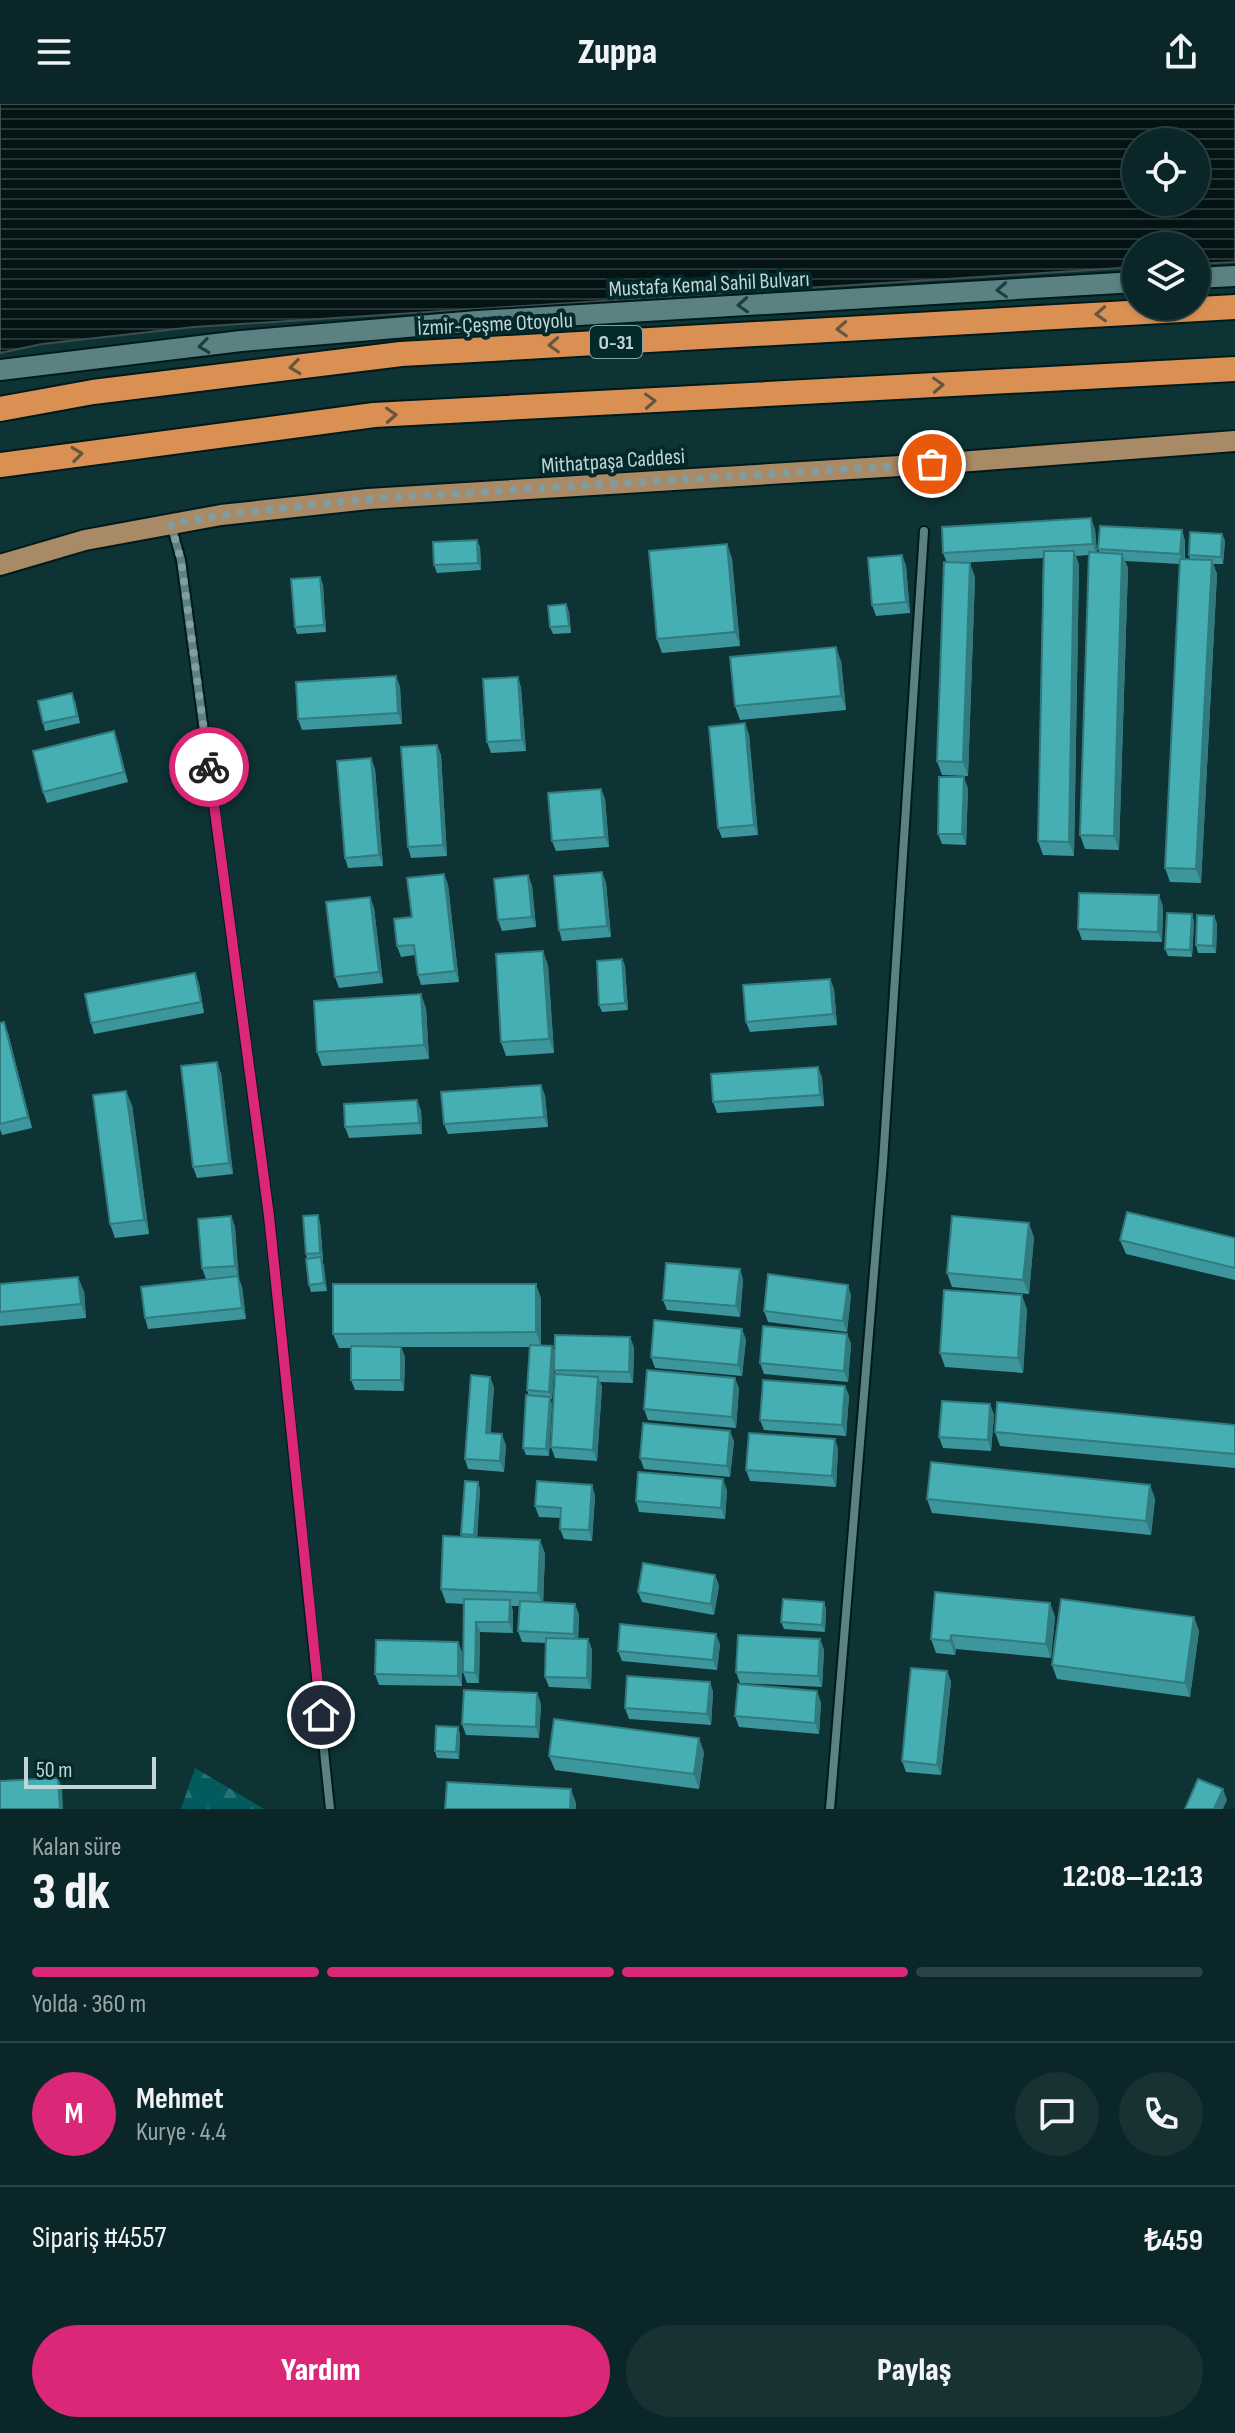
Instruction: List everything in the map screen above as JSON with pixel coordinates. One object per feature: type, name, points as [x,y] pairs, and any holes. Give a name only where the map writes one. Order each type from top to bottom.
[{"type":"highway","name":"İzmir-Çeşme Otoyolu","points":[[0,409],[93,392],[401,354],[1235,307]]},
{"type":"highway","points":[[0,465],[374,415],[1235,369]]},
{"type":"main road","points":[[1210,277],[1235,276]]},
{"type":"main road","name":"Mustafa Kemal Sahil Bulvarı","points":[[0,370],[241,341],[461,322],[1122,283]]},
{"type":"main road","name":"Mithatpaşa Caddesi","points":[[0,565],[85,540],[221,515],[368,499],[932,464],[1235,441]]},
{"type":"lane","points":[[171,524],[181,560],[269,1216],[330,1809]]},
{"type":"lane","points":[[830,1809],[883,1162],[924,531]]},
{"type":"green space","points":[[195,1768],[264,1809],[181,1809]]},
{"type":"shaded area","points":[[0,104],[1235,104],[1235,262],[1210,263],[1210,232],[1122,232],[1122,268],[194,327],[42,344],[0,353]]},
{"type":"building","points":[[1091,518],[1093,544],[943,553],[942,527]]},
{"type":"building","points":[[1100,526],[1182,530],[1180,554],[1098,549]]},
{"type":"building","points":[[1190,532],[1222,534],[1221,557],[1189,555]]},
{"type":"building","points":[[477,540],[478,563],[434,565],[433,542]]},
{"type":"building","points":[[727,544],[735,632],[657,639],[649,551]]},
{"type":"building","points":[[1044,551],[1074,551],[1069,842],[1038,841]]},
{"type":"building","points":[[1089,552],[1122,554],[1114,836],[1080,835]]},
{"type":"building","points":[[902,555],[906,602],[872,605],[868,558]]},
{"type":"building","points":[[1180,559],[1212,560],[1196,869],[1165,868]]},
{"type":"building","points":[[944,562],[970,563],[963,762],[937,761]]},
{"type":"building","points":[[320,577],[324,625],[295,627],[291,579]]},
{"type":"building","points":[[566,604],[569,626],[550,627],[548,606]]},
{"type":"building","points":[[836,647],[841,696],[735,706],[730,657]]},
{"type":"building","points":[[396,676],[398,713],[298,719],[296,682]]},
{"type":"building","points":[[518,677],[522,740],[487,742],[483,679]]},
{"type":"building","points":[[72,693],[77,716],[43,723],[38,701]]},
{"type":"building","points":[[745,723],[754,825],[718,828],[709,727]]},
{"type":"building","points":[[114,731],[124,772],[43,792],[33,751]]},
{"type":"building","points":[[437,745],[443,845],[408,847],[401,747]]},
{"type":"building","points":[[371,758],[379,855],[345,858],[337,761]]},
{"type":"building","points":[[939,777],[964,777],[962,834],[938,834]]},
{"type":"building","points":[[601,789],[605,837],[552,841],[548,793]]},
{"type":"building","points":[[602,872],[607,926],[559,930],[554,876]]},
{"type":"building","points":[[444,874],[455,971],[418,975],[414,945],[397,946],[394,919],[412,917],[407,878]]},
{"type":"building","points":[[528,875],[532,917],[498,920],[494,879]]},
{"type":"building","points":[[1079,893],[1159,895],[1158,932],[1078,929]]},
{"type":"building","points":[[370,897],[379,972],[335,977],[326,902]]},
{"type":"building","points":[[1167,913],[1192,914],[1190,950],[1165,949]]},
{"type":"building","points":[[1197,915],[1214,916],[1213,946],[1196,945]]},
{"type":"building","points":[[543,951],[549,1039],[501,1042],[496,954]]},
{"type":"building","points":[[622,959],[625,1003],[599,1005],[597,961]]},
{"type":"building","points":[[195,973],[201,1002],[91,1023],[85,994]]},
{"type":"building","points":[[830,979],[833,1014],[746,1022],[743,985]]},
{"type":"building","points":[[421,994],[424,1045],[317,1052],[314,1001]]},
{"type":"building","points":[[4,1022],[28,1117],[0,1124],[0,1023]]},
{"type":"building","points":[[217,1062],[229,1163],[193,1167],[181,1066]]},
{"type":"building","points":[[818,1067],[820,1095],[713,1102],[711,1074]]},
{"type":"building","points":[[541,1085],[544,1117],[444,1124],[441,1092]]},
{"type":"building","points":[[126,1091],[144,1220],[110,1224],[93,1095]]},
{"type":"building","points":[[417,1100],[419,1123],[345,1127],[344,1104]]},
{"type":"building","points":[[1127,1212],[1235,1238],[1235,1268],[1120,1240]]},
{"type":"building","points":[[318,1215],[320,1253],[306,1254],[303,1216]]},
{"type":"building","points":[[231,1216],[235,1266],[202,1268],[198,1219]]},
{"type":"building","points":[[952,1216],[1029,1223],[1023,1280],[947,1273]]},
{"type":"building","points":[[321,1257],[324,1283],[309,1285],[306,1259]]},
{"type":"building","points":[[666,1263],[740,1269],[736,1306],[663,1300]]},
{"type":"building","points":[[768,1274],[848,1285],[843,1321],[764,1311]]},
{"type":"building","points":[[238,1276],[242,1308],[145,1318],[141,1287]]},
{"type":"building","points":[[78,1277],[81,1304],[0,1312],[0,1284]]},
{"type":"building","points":[[333,1284],[536,1284],[536,1332],[333,1334]]},
{"type":"building","points":[[944,1290],[1022,1295],[1018,1358],[940,1353]]},
{"type":"building","points":[[654,1320],[742,1329],[738,1365],[651,1357]]},
{"type":"building","points":[[763,1326],[847,1334],[844,1371],[760,1363]]},
{"type":"building","points":[[555,1335],[630,1337],[629,1372],[554,1370]]},
{"type":"building","points":[[530,1345],[552,1346],[549,1392],[527,1390]]},
{"type":"building","points":[[351,1346],[401,1347],[401,1380],[351,1380]]},
{"type":"building","points":[[647,1370],[735,1378],[732,1417],[644,1409]]},
{"type":"building","points":[[555,1374],[598,1377],[593,1450],[551,1447]]},
{"type":"building","points":[[471,1375],[490,1377],[486,1433],[502,1434],[500,1461],[465,1459]]},
{"type":"building","points":[[763,1380],[845,1386],[842,1425],[760,1420]]},
{"type":"building","points":[[526,1395],[550,1397],[546,1449],[523,1448]]},
{"type":"building","points":[[942,1401],[990,1404],[988,1440],[939,1437]]},
{"type":"building","points":[[997,1402],[1235,1425],[1235,1454],[995,1432]]},
{"type":"building","points":[[643,1423],[730,1431],[727,1466],[640,1458]]},
{"type":"building","points":[[749,1433],[835,1439],[832,1476],[746,1470]]},
{"type":"building","points":[[931,1462],[1150,1485],[1146,1521],[927,1499]]},
{"type":"building","points":[[638,1472],[723,1479],[721,1508],[636,1501]]},
{"type":"building","points":[[465,1481],[478,1482],[474,1535],[461,1534]]},
{"type":"building","points":[[537,1481],[592,1485],[589,1530],[560,1529],[561,1508],[535,1506]]},
{"type":"building","points":[[443,1536],[540,1540],[538,1593],[441,1589]]},
{"type":"building","points":[[643,1563],[715,1575],[711,1604],[638,1592]]},
{"type":"building","points":[[935,1592],[1050,1603],[1046,1644],[951,1635],[950,1641],[931,1639]]},
{"type":"building","points":[[464,1599],[510,1600],[509,1622],[476,1622],[475,1673],[463,1672]]},
{"type":"building","points":[[783,1599],[824,1602],[822,1625],[781,1622]]},
{"type":"building","points":[[1061,1599],[1194,1617],[1185,1683],[1052,1665]]},
{"type":"building","points":[[520,1601],[575,1604],[574,1634],[518,1631]]},
{"type":"building","points":[[620,1624],[716,1634],[713,1660],[618,1651]]},
{"type":"building","points":[[738,1635],[820,1639],[818,1676],[736,1672]]},
{"type":"building","points":[[546,1638],[588,1639],[587,1678],[545,1677]]},
{"type":"building","points":[[376,1640],[458,1642],[458,1676],[375,1674]]},
{"type":"building","points":[[911,1668],[947,1671],[937,1765],[902,1761]]},
{"type":"building","points":[[627,1676],[710,1682],[707,1714],[625,1708]]},
{"type":"building","points":[[738,1684],[817,1691],[815,1723],[735,1716]]},
{"type":"building","points":[[464,1690],[537,1693],[536,1727],[462,1724]]},
{"type":"building","points":[[554,1719],[699,1738],[694,1774],[549,1756]]},
{"type":"building","points":[[436,1726],[458,1727],[456,1752],[435,1751]]},
{"type":"building","points":[[58,1778],[60,1809],[0,1809],[0,1781]]},
{"type":"building","points":[[1198,1779],[1223,1789],[1214,1809],[1185,1809]]},
{"type":"building","points":[[447,1782],[571,1789],[570,1809],[445,1809]]},
{"type":"way so far","points":[[209,767],[181,560],[171,524],[221,515],[368,499],[932,464]]},
{"type":"route","points":[[209,767],[269,1216],[321,1715]]}]
